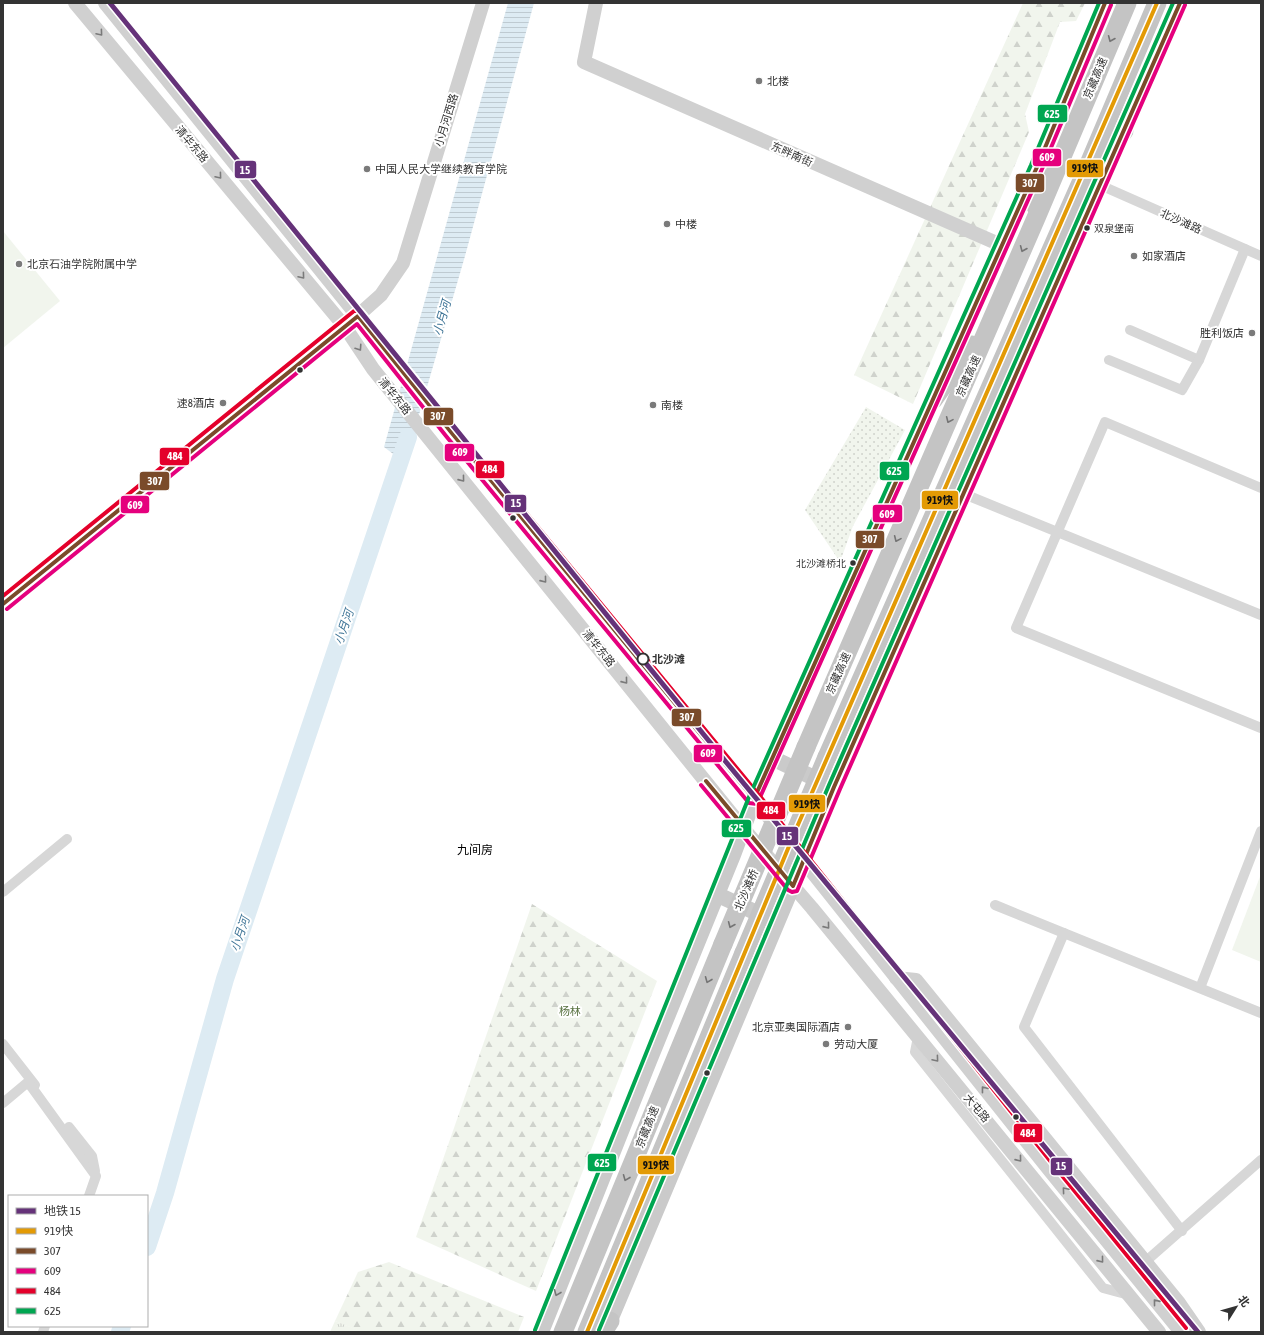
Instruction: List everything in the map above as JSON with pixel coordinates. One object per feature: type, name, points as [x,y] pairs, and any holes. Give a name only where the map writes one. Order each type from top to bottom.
[{"type":"highway","name":"京藏高速","points":[[806,748],[1036,218],[1127,3]]},
{"type":"highway","points":[[1083,178],[1157,3]]},
{"type":"highway","points":[[1083,178],[1124,131]]},
{"type":"highway","points":[[1036,218],[1037,167]]},
{"type":"highway","name":"北沙滩桥","points":[[744,953],[827,757],[1083,178]]},
{"type":"highway","points":[[933,400],[993,317]]},
{"type":"highway","name":"北沙滩桥","points":[[723,944],[806,748]]},
{"type":"highway","name":"京藏高速","points":[[563,1332],[723,944]]},
{"type":"highway","name":"京藏高速","points":[[587,1332],[744,953]]},
{"type":"main road","name":"清华东路","points":[[75,3],[345,327],[373,369],[743,828],[793,886]]},
{"type":"main road","name":"小月河西路","points":[[3,604],[345,327],[381,295],[403,263],[483,3]]},
{"type":"main road","name":"东畔南街","points":[[596,3],[584,62],[1001,245]]},
{"type":"main road","points":[[542,1332],[754,799],[1037,167],[1105,3]]},
{"type":"main road","points":[[607,1329],[834,787],[1180,3]]},
{"type":"main road","name":"清华东路","points":[[106,4],[444,423],[754,799],[803,861]]},
{"type":"main road","points":[[89,20],[106,4]]},
{"type":"main road","points":[[772,758],[834,787]]},
{"type":"main road","name":"大屯路","points":[[803,861],[1031,1148],[1181,1332]]},
{"type":"main road","points":[[812,908],[823,885]]},
{"type":"main road","name":"大屯路","points":[[793,886],[1159,1332]]},
{"type":"main road","points":[[716,894],[777,922]]},
{"type":"main road","points":[[896,978],[916,980],[1179,1303],[1198,1332]]},
{"type":"main road","points":[[1031,1148],[1044,1137]]},
{"type":"street","name":"北沙滩路","points":[[1100,185],[1261,256]]},
{"type":"street","points":[[1109,360],[1182,390],[1200,360],[1245,249]]},
{"type":"street","points":[[1130,330],[1200,360]]},
{"type":"street","points":[[1261,488],[1105,422],[1016,628],[1261,728]]},
{"type":"street","points":[[964,494],[1058,531],[1261,615]]},
{"type":"street","points":[[1200,988],[1261,831]]},
{"type":"street","points":[[3,892],[67,839]]},
{"type":"street","points":[[995,905],[1261,1013]]},
{"type":"street","points":[[1064,933],[1024,1027],[1182,1232]]},
{"type":"street","points":[[3,1044],[92,1156],[96,1176],[89,1195]]},
{"type":"street","points":[[3,1103],[28,1082],[96,1176]]},
{"type":"street","points":[[1145,1262],[1182,1232],[1261,1160]]},
{"type":"green space","points":[[1023,3],[1085,3],[1076,21],[1060,22],[1025,114],[1029,132],[913,404],[854,375]]},
{"type":"green space","name":"北京石油学院附属中学","points":[[3,231],[60,301],[3,348]]},
{"type":"green space","points":[[866,407],[905,430],[853,526],[840,562],[805,510]]},
{"type":"green space","points":[[1261,874],[1261,962],[1232,950]]},
{"type":"green space","name":"杨林","points":[[532,904],[657,981],[536,1291],[416,1237]]},
{"type":"green space","points":[[389,1262],[524,1317],[518,1332],[362,1332],[335,1321],[358,1272]]},
{"type":"green space","points":[[335,1321],[361,1331],[362,1332],[330,1332]]},
{"type":"water","points":[[508,3],[534,3],[465,256],[405,463],[384,447]]},
{"type":"waterway","name":"小月河","points":[[148,1244],[165,1193],[225,979],[408,437]]},
{"type":"waterway","name":"小月河","points":[[120,1332],[122,1327]]},
{"type":"metro line","name":"15","points":[[110,3],[726,762],[1198,1332]]},
{"type":"transit line","name":"625","points":[[535,1330],[749,797],[1031,165],[1099,3]]},
{"type":"transit line","name":"307","points":[[3,604],[358,316],[451,432],[754,799],[1037,167],[1105,3]]},
{"type":"transit line","name":"919快","points":[[587,1332],[797,827],[1157,3]]},
{"type":"transit line","name":"625","points":[[599,1330],[829,785],[1173,3]]},
{"type":"transit line","name":"307","points":[[706,781],[793,886],[834,787],[1180,3]]},
{"type":"transit line","name":"609","points":[[7,609],[357,324],[446,436],[749,803],[757,804],[1042,169],[1111,5]]},
{"type":"transit line","name":"609","points":[[701,785],[788,890],[792,892],[797,891],[840,789],[1185,5]]},
{"type":"transit line","name":"484","points":[[3,596],[354,311],[361,311],[759,795],[1055,1167],[1186,1328]]},
{"type":"place","name":"北楼","points":[[759,81]]},
{"type":"place","name":"中国人民大学继续教育学院","points":[[367,169]]},
{"type":"place","name":"中楼","points":[[667,224]]},
{"type":"place","name":"双泉堡南","points":[[1087,228]]},
{"type":"place","name":"如家酒店","points":[[1134,256]]},
{"type":"place","name":"北京石油学院附属中学","points":[[19,264]]},
{"type":"place","name":"胜利饭店","points":[[1252,333]]},
{"type":"place","name":"速8酒店","points":[[223,403]]},
{"type":"place","name":"南楼","points":[[653,405]]},
{"type":"place","name":"北沙滩桥北","points":[[853,563]]},
{"type":"place","name":"北沙滩","points":[[643,659]]},
{"type":"place","name":"北京亚奥国际酒店","points":[[848,1027]]},
{"type":"place","name":"劳动大厦","points":[[826,1044]]},
{"type":"district","name":"九间房","points":[[475,850]]}]
